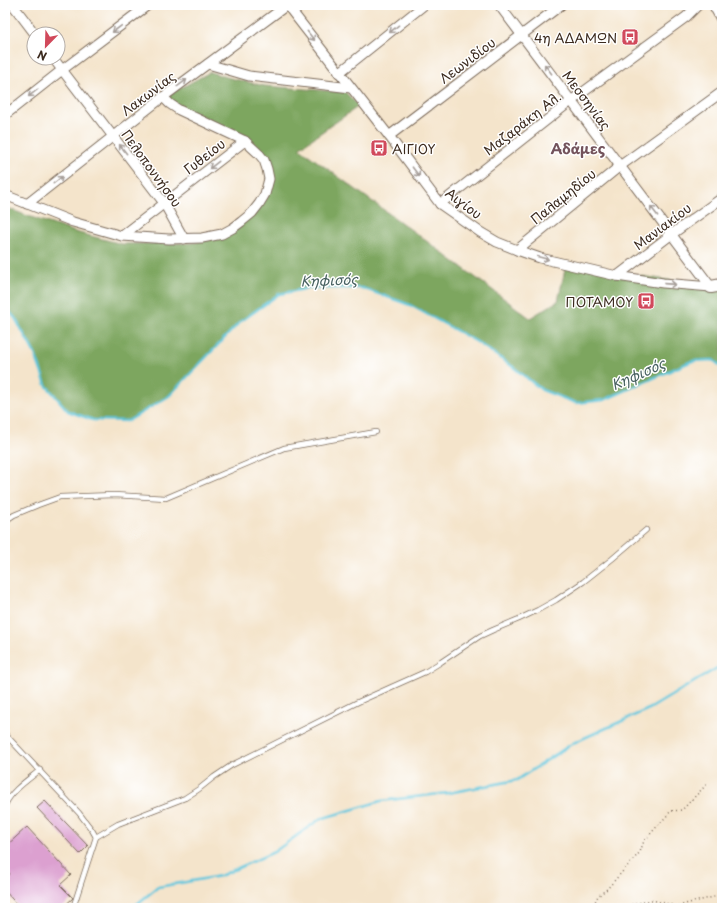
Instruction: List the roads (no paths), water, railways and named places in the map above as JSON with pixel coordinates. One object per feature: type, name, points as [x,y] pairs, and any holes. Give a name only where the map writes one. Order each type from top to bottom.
[{"type":"street","points":[[5,10],[12,5],[29,26]]},
{"type":"street","points":[[5,115],[148,5]]},
{"type":"street","name":"Αιγίου","points":[[287,5],[440,204],[480,232],[497,242],[540,258],[617,276],[663,283],[717,286]]},
{"type":"street","name":"Λακωνίας","points":[[27,204],[162,97],[287,5]]},
{"type":"street","points":[[340,73],[424,5]]},
{"type":"street","name":"Μεσσηνίας","points":[[499,5],[672,234],[717,286]]},
{"type":"street","name":"Λεωνιδίου","points":[[389,136],[561,5]]},
{"type":"street","name":"Μαζαράκη Αλ.","points":[[440,204],[571,100],[686,17],[698,5]]},
{"type":"street","points":[[715,5],[722,18]]},
{"type":"street","points":[[208,64],[249,76],[351,88]]},
{"type":"street","name":"Πελοποννήσου","points":[[59,66],[164,203],[184,238]]},
{"type":"street","name":"Παλαμηδίου","points":[[517,250],[620,166],[722,92]]},
{"type":"street","points":[[5,195],[73,222],[122,236],[169,239],[202,238],[222,234],[241,222],[260,204],[269,179],[269,173],[264,160],[245,141],[179,110],[162,97]]},
{"type":"street","name":"Γυθείου","points":[[122,236],[245,141]]},
{"type":"street","name":"Μανιακίου","points":[[617,276],[722,198]]},
{"type":"lane","points":[[5,521],[14,515],[60,498],[114,495],[166,498],[284,448],[376,432]]},
{"type":"lane","points":[[74,908],[96,837],[118,824],[185,798],[199,789],[214,776],[232,765],[358,702],[425,672],[480,636],[538,610],[556,600],[583,582],[646,530]]},
{"type":"lane","points":[[5,734],[79,813],[96,837]]},
{"type":"lane","points":[[5,805],[7,800],[19,787],[40,770]]},
{"type":"waterway","name":"Κηφισός","points":[[5,307],[15,318],[35,354],[46,385],[68,411],[93,420],[128,421],[169,396],[240,322],[279,294],[310,288],[362,288],[410,305],[477,342],[513,367],[542,390],[576,403],[604,400],[692,361],[713,360],[722,367]]},
{"type":"waterway","points":[[132,908],[158,887],[220,876],[274,852],[320,819],[381,801],[448,793],[517,780],[573,743],[651,708],[722,665]]},
{"type":"place","name":"4η ΑΔΑΜΩΝ","points":[[630,37]]},
{"type":"place","name":"ΑΙΓΙΟΥ","points":[[379,148]]},
{"type":"place","name":"ΠΟΤΑΜΟΥ","points":[[646,301]]},
{"type":"district","name":"Αδάμες","points":[[578,148]]}]
